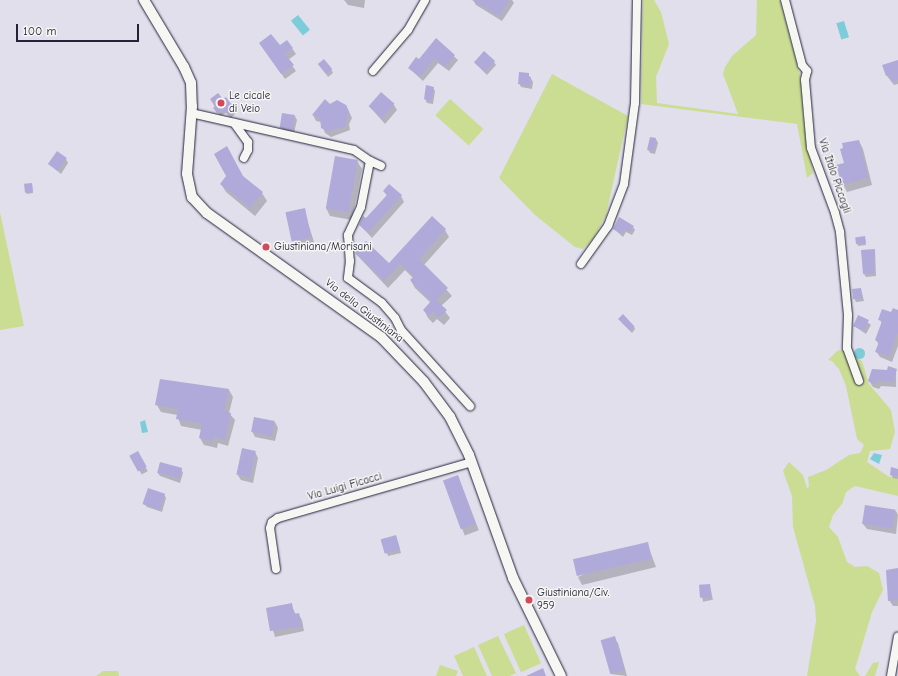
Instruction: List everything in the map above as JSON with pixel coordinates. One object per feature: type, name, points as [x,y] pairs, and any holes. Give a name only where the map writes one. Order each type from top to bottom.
[{"type":"street","name":"Via della Giustiniana","points":[[144,0],[187,73],[192,92],[192,113],[187,179],[189,191],[196,203],[230,230],[340,306],[394,349],[415,370],[445,410],[472,462],[513,578],[561,676]]},
{"type":"street","points":[[373,71],[408,30],[425,0]]},
{"type":"street","points":[[581,264],[608,226],[624,184],[635,103],[638,0]]},
{"type":"street","name":"Via Italo Piccagli","points":[[785,0],[802,65],[807,71],[805,87],[811,148],[835,213],[840,232],[848,315],[847,348],[859,381]]},
{"type":"street","points":[[192,113],[354,150],[370,161],[381,166]]},
{"type":"street","points":[[234,123],[248,142],[248,150],[244,158]]},
{"type":"street","points":[[370,161],[361,207],[348,235],[350,261],[348,278],[382,304],[401,330],[470,406]]},
{"type":"street","name":"Via Luigi Ficacci","points":[[276,569],[270,528],[272,522],[278,518],[472,462]]},
{"type":"street","points":[[891,676],[898,637]]},
{"type":"green space","points":[[643,0],[654,0],[661,12],[669,44],[656,77],[657,103],[738,114],[723,74],[725,67],[732,56],[756,35],[757,0],[780,0],[801,79],[803,116],[813,173],[807,178],[797,124],[641,104]]},
{"type":"green space","points":[[552,74],[628,116],[606,215],[593,239],[583,249],[575,247],[535,215],[499,178]]},
{"type":"green space","points":[[450,99],[483,129],[469,145],[435,115]]},
{"type":"green space","points":[[0,212],[24,326],[0,330]]},
{"type":"green space","points":[[844,349],[862,361],[869,384],[891,410],[895,432],[890,449],[870,451],[867,462],[888,476],[898,479],[898,496],[855,486],[846,492],[842,504],[833,515],[829,527],[838,537],[847,562],[855,567],[867,566],[879,573],[883,590],[872,612],[855,669],[860,676],[807,676],[816,621],[815,606],[793,527],[792,496],[783,471],[789,462],[803,475],[807,488],[809,487],[808,477],[826,470],[849,455],[860,453],[864,445],[857,439],[846,386],[839,369],[832,361],[828,360],[837,351]]},
{"type":"green space","points":[[524,625],[541,663],[521,672],[504,634]]},
{"type":"green space","points":[[498,636],[516,673],[510,676],[492,676],[478,645]]},
{"type":"green space","points":[[474,647],[487,676],[463,676],[454,656]]},
{"type":"green space","points":[[879,662],[875,676],[865,676],[873,663]]},
{"type":"green space","points":[[440,665],[458,671],[456,676],[436,676]]},
{"type":"green space","points":[[103,671],[118,671],[119,676],[96,676]]},
{"type":"water","points":[[298,15],[310,30],[303,35],[291,21]]},
{"type":"water","points":[[844,21],[849,37],[841,40],[836,23]]},
{"type":"water","points":[[859,347],[863,349],[865,353],[863,357],[859,359],[855,357],[853,353],[855,349]]},
{"type":"water","points":[[145,420],[148,432],[142,433],[140,422]]},
{"type":"water","points":[[874,453],[882,455],[879,464],[870,459]]},
{"type":"building","points":[[472,0],[509,0],[499,16]]},
{"type":"building","points":[[271,34],[280,45],[287,40],[293,48],[285,54],[294,65],[281,74],[259,43]]},
{"type":"building","points":[[436,38],[455,55],[445,67],[434,58],[420,77],[408,68],[416,57],[419,59]]},
{"type":"building","points":[[484,51],[495,61],[485,72],[474,62]]},
{"type":"building","points":[[324,59],[332,69],[326,74],[318,64]]},
{"type":"building","points":[[898,60],[898,80],[892,82],[889,75],[886,76],[882,65]]},
{"type":"building","points":[[519,72],[529,73],[529,77],[531,77],[530,86],[518,84]]},
{"type":"building","points":[[426,85],[434,87],[431,101],[424,99]]},
{"type":"building","points":[[381,92],[395,104],[382,118],[369,106]]},
{"type":"building","name":"Le cicale di Veio","points":[[218,93],[223,99],[226,97],[235,109],[228,114],[223,110],[217,113],[213,108],[215,106],[210,99]]},
{"type":"building","points":[[325,99],[330,104],[337,100],[346,105],[349,112],[345,127],[327,131],[321,128],[320,118],[312,115]]},
{"type":"building","points":[[282,113],[295,115],[292,130],[280,128]]},
{"type":"building","points":[[650,137],[656,138],[654,151],[647,150]]},
{"type":"building","points":[[859,140],[868,177],[842,185],[836,165],[844,163],[840,149],[843,148],[842,143]]},
{"type":"building","points":[[227,146],[243,176],[263,192],[250,208],[220,184],[226,176],[214,154]]},
{"type":"building","points":[[57,151],[67,158],[58,171],[48,164]]},
{"type":"building","points":[[335,156],[358,160],[348,212],[326,208]]},
{"type":"building","points":[[32,183],[33,192],[25,193],[24,184]]},
{"type":"building","points":[[389,184],[402,195],[368,233],[359,225],[363,216],[366,218],[387,195],[383,191]]},
{"type":"building","points":[[305,208],[311,237],[292,242],[285,212]]},
{"type":"building","points":[[432,216],[446,229],[419,259],[448,288],[436,300],[447,310],[439,318],[433,312],[429,316],[423,310],[431,301],[410,280],[414,276],[400,264],[384,281],[355,253],[366,241],[389,263]]},
{"type":"building","points":[[619,217],[634,226],[629,232],[624,229],[621,234],[613,229]]},
{"type":"building","points":[[865,236],[866,243],[856,244],[855,237]]},
{"type":"building","points":[[875,249],[874,273],[863,274],[861,250]]},
{"type":"building","points":[[861,288],[862,298],[853,299],[852,289]]},
{"type":"building","points":[[893,308],[898,310],[898,332],[889,356],[875,352],[879,342],[875,340],[882,321],[878,320],[882,309],[891,312]]},
{"type":"building","points":[[623,314],[634,326],[630,330],[618,319]]},
{"type":"building","points":[[858,315],[869,320],[864,331],[853,326]]},
{"type":"building","points":[[888,366],[897,369],[893,382],[878,380],[876,384],[868,381],[872,369],[887,370]]},
{"type":"building","points":[[160,379],[229,389],[224,411],[231,413],[225,440],[214,437],[213,441],[199,438],[202,424],[176,419],[178,409],[155,405]]},
{"type":"building","points":[[254,417],[275,421],[272,436],[251,432]]},
{"type":"building","points":[[242,448],[256,451],[250,477],[236,474]]},
{"type":"building","points":[[138,451],[147,467],[138,472],[129,456]]},
{"type":"building","points":[[160,462],[182,468],[179,479],[157,473]]},
{"type":"building","points":[[891,467],[898,469],[898,476],[890,475]]},
{"type":"building","points":[[458,475],[476,524],[461,529],[443,480]]},
{"type":"building","points":[[148,488],[165,494],[159,510],[142,504]]},
{"type":"building","points":[[865,505],[896,510],[893,529],[862,524]]},
{"type":"building","points":[[396,535],[400,549],[385,554],[381,539]]},
{"type":"building","points":[[648,542],[652,559],[577,576],[573,559]]},
{"type":"building","points":[[898,568],[898,600],[888,601],[886,570]]},
{"type":"building","points":[[710,584],[711,597],[700,598],[699,585]]},
{"type":"building","points":[[292,603],[294,614],[299,613],[302,626],[270,631],[266,608]]},
{"type":"building","points":[[615,636],[625,670],[610,674],[601,640]]},
{"type":"building","points":[[543,668],[546,676],[526,676]]},
{"type":"place","name":"Le cicale di Veio","points":[[221,103]]},
{"type":"place","name":"Giustiniana/Morisani","points":[[266,247]]},
{"type":"place","name":"Giustiniana/Civ. 959","points":[[529,600]]}]
